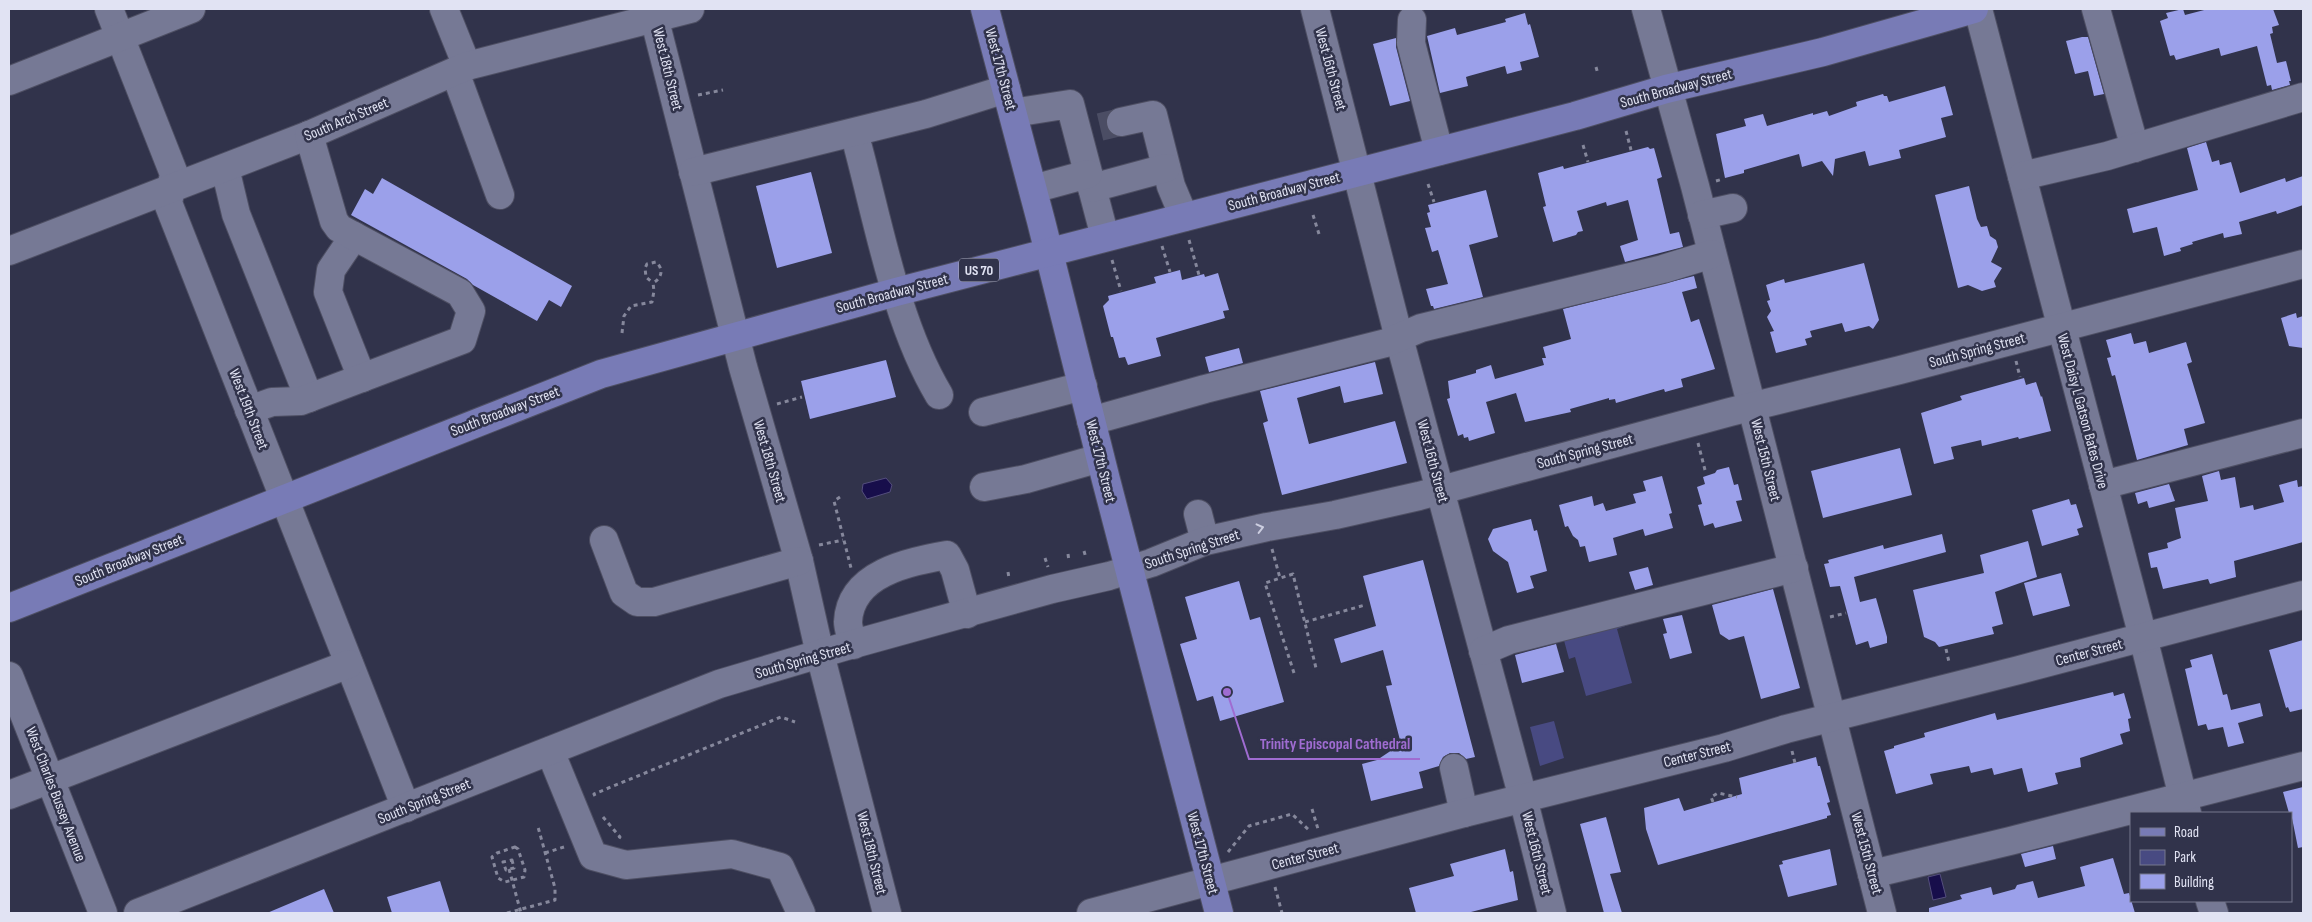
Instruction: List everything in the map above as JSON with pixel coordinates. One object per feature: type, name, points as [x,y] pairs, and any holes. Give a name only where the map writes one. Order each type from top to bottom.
[{"type":"main road","name":"West 17th Street","points":[[985,9],[1050,252],[1100,458],[1219,913]]},
{"type":"main road","name":"South Broadway Street","points":[[9,608],[601,374],[896,292],[1575,116],[1666,89],[1823,52],[1976,9]]},
{"type":"street","name":"West 19th Street","points":[[109,9],[174,174],[168,203],[406,808]]},
{"type":"street","points":[[9,81],[191,9]]},
{"type":"street","points":[[444,9],[500,195]]},
{"type":"street","name":"South Arch Street","points":[[9,251],[309,135],[461,69],[654,13],[690,9]]},
{"type":"street","name":"West 16th Street","points":[[1315,9],[1399,338],[1523,798],[1552,913]]},
{"type":"street","name":"West 15th Street","points":[[1646,9],[1666,89],[1702,215],[1882,913]]},
{"type":"street","name":"West Daisy L Gatson Bates Drive","points":[[1976,9],[2022,176],[2185,805]]},
{"type":"street","points":[[2096,9],[2135,148]]},
{"type":"street","name":"West 18th Street","points":[[654,13],[736,336],[799,561],[820,654],[887,913]]},
{"type":"street","points":[[1412,20],[1411,43],[1439,151]]},
{"type":"street","points":[[2022,176],[2135,148],[2303,97]]},
{"type":"street","points":[[693,172],[926,114],[1009,101],[1070,104],[1099,147],[1105,237]]},
{"type":"street","points":[[1033,189],[1152,115],[1166,168],[1184,217]]},
{"type":"street","points":[[249,410],[272,402],[301,401],[462,340],[471,311],[460,293],[339,228],[334,221],[309,135]]},
{"type":"street","points":[[858,147],[896,292],[917,354],[939,395]]},
{"type":"street","points":[[1099,147],[1166,168]]},
{"type":"street","points":[[225,168],[236,214],[309,398]]},
{"type":"street","points":[[1702,215],[1733,208]]},
{"type":"street","points":[[354,236],[331,270],[328,292],[362,378]]},
{"type":"street","points":[[1091,422],[1205,389],[1380,345],[1421,328],[1663,269],[1712,254]]},
{"type":"street","name":"South Spring Street","points":[[138,913],[719,684],[1052,589],[1109,576],[1151,563],[1205,542],[1441,490],[2303,264]]},
{"type":"street","points":[[982,412],[1083,386]]},
{"type":"street","points":[[2102,485],[2303,433]]},
{"type":"street","points":[[984,487],[1026,479],[1100,458]]},
{"type":"street","points":[[1198,514],[1205,542]]},
{"type":"street","points":[[604,540],[624,593],[637,602],[654,602],[799,561]]},
{"type":"street","points":[[853,645],[848,622],[852,602],[871,578],[922,560],[947,555],[954,570],[967,614]]},
{"type":"street","points":[[1483,651],[1510,640],[1794,568]]},
{"type":"street","name":"Center Street","points":[[1091,913],[1464,813],[1724,748],[1832,717],[2303,595]]},
{"type":"street","points":[[9,795],[348,664]]},
{"type":"street","name":"West Charles Bussey Avenue","points":[[9,676],[102,913]]},
{"type":"street","points":[[550,750],[593,856],[626,865],[732,854],[780,867],[801,913]]},
{"type":"street","points":[[2151,812],[2185,805],[2303,766]]},
{"type":"street","points":[[1454,768],[1464,813]]},
{"type":"street","points":[[1872,874],[2010,841],[2130,816]]},
{"type":"path","points":[[1596,67],[1598,74]]},
{"type":"path","points":[[1626,131],[1631,150]]},
{"type":"path","points":[[1583,145],[1588,162]]},
{"type":"path","points":[[1428,184],[1434,202]]},
{"type":"path","points":[[1314,215],[1319,234]]},
{"type":"path","points":[[1184,217],[1199,275]]},
{"type":"path","points":[[1105,237],[1121,291]]},
{"type":"path","points":[[622,333],[624,316],[631,306],[652,302],[653,283],[644,274],[648,264],[656,262],[660,267],[661,274],[659,280],[653,283]]},
{"type":"path","points":[[2016,361],[2020,377]]},
{"type":"path","points":[[840,497],[834,501],[851,568],[856,574],[871,573],[877,576]]},
{"type":"path","points":[[1084,551],[1086,558]]},
{"type":"path","points":[[1068,554],[1070,563]]},
{"type":"path","points":[[1274,556],[1280,578]]},
{"type":"path","points":[[1045,558],[1048,568]]},
{"type":"path","points":[[1294,673],[1264,582],[1293,574],[1316,668]]},
{"type":"path","points":[[1305,622],[1365,605]]},
{"type":"path","points":[[1830,618],[1846,613]]},
{"type":"path","points":[[1946,649],[1949,662]]},
{"type":"path","points":[[596,801],[594,794],[781,717],[795,722]]},
{"type":"path","points":[[1713,802],[1711,797],[1718,793],[1737,798]]},
{"type":"path","points":[[1312,809],[1318,829]]},
{"type":"path","points":[[600,814],[620,837],[606,859]]},
{"type":"path","points":[[1228,852],[1249,826],[1292,814],[1311,832]]},
{"type":"path","points":[[507,913],[521,911],[555,900],[555,888],[538,827]]},
{"type":"path","points":[[545,853],[564,847]]},
{"type":"path","points":[[505,848],[518,849],[525,870],[524,877],[512,881],[504,882],[498,878],[492,857],[505,848]]},
{"type":"path","points":[[509,869],[521,911]]},
{"type":"path","points":[[1276,890],[1282,913]]},
{"type":"green space","points":[[1625,615],[1628,625],[1617,629],[1632,683],[1586,696],[1575,657],[1569,659],[1562,633]]},
{"type":"green space","points":[[1554,721],[1564,758],[1540,766],[1530,727]]},
{"type":"shaded area","points":[[886,478],[892,485],[890,492],[867,499],[862,491],[863,484]]},
{"type":"shaded area","points":[[1940,874],[1946,897],[1933,900],[1928,877]]},
{"type":"building","points":[[2183,9],[2185,15],[2208,9],[2273,9],[2279,25],[2272,27],[2273,33],[2270,34],[2277,63],[2286,61],[2291,81],[2289,81],[2290,85],[2272,90],[2271,85],[2267,86],[2257,46],[2221,56],[2219,48],[2176,60],[2174,55],[2170,56],[2160,21],[2168,18],[2166,13]]},
{"type":"building","points":[[1525,13],[1539,57],[1520,62],[1522,70],[1507,74],[1505,66],[1469,76],[1466,77],[1468,86],[1440,93],[1427,36],[1455,28],[1457,35],[1506,22],[1505,19]]},
{"type":"building","points":[[2088,37],[2104,94],[2094,96],[2088,71],[2075,74],[2066,41]]},
{"type":"building","points":[[1396,38],[1396,47],[1410,101],[1390,106],[1373,44]]},
{"type":"building","points":[[1945,86],[1953,115],[1941,118],[1946,137],[1899,150],[1901,158],[1869,166],[1865,151],[1835,159],[1833,176],[1822,161],[1802,167],[1799,154],[1744,170],[1744,173],[1725,178],[1716,134],[1746,126],[1744,119],[1763,114],[1767,126],[1813,113],[1813,115],[1827,111],[1829,116],[1857,106],[1856,102],[1883,94],[1887,96],[1889,102]]},
{"type":"building","points":[[2206,142],[2212,162],[2219,160],[2220,165],[2231,162],[2240,193],[2285,178],[2286,182],[2303,176],[2303,205],[2277,214],[2276,211],[2239,222],[2242,234],[2224,238],[2223,233],[2192,242],[2193,244],[2180,248],[2181,251],[2164,256],[2157,227],[2133,233],[2127,209],[2198,190],[2187,148]]},
{"type":"building","points":[[1648,147],[1650,149],[1654,148],[1662,177],[1657,179],[1670,234],[1679,232],[1683,247],[1625,262],[1620,246],[1638,240],[1628,200],[1607,206],[1606,202],[1577,211],[1583,231],[1553,242],[1543,207],[1546,206],[1538,173],[1563,166],[1564,169]]},
{"type":"building","points":[[811,172],[832,253],[777,268],[756,186]]},
{"type":"building","points":[[382,178],[572,286],[561,307],[549,300],[537,321],[473,285],[467,279],[351,215],[365,189],[373,194]]},
{"type":"building","points":[[1969,186],[1977,219],[1981,227],[1987,226],[1990,236],[1996,240],[1998,247],[1991,262],[2002,268],[1994,281],[1996,287],[1982,291],[1968,285],[1958,288],[1935,195]]},
{"type":"building","points":[[1486,190],[1498,237],[1469,245],[1483,297],[1434,309],[1431,306],[1426,289],[1448,284],[1438,250],[1432,252],[1425,228],[1431,227],[1427,213],[1430,212],[1428,205]]},
{"type":"building","points":[[1864,263],[1879,320],[1873,329],[1869,326],[1845,332],[1842,323],[1810,331],[1812,337],[1805,339],[1807,345],[1776,353],[1770,332],[1774,331],[1767,317],[1771,311],[1767,301],[1770,300],[1766,285],[1784,279],[1785,283]]},
{"type":"building","points":[[1180,270],[1182,280],[1204,274],[1205,277],[1218,273],[1229,310],[1223,311],[1225,318],[1156,338],[1161,356],[1128,365],[1125,357],[1119,358],[1113,337],[1111,337],[1103,306],[1109,300],[1108,296],[1156,283],[1154,277]]},
{"type":"building","points":[[1694,276],[1697,288],[1682,292],[1691,322],[1699,319],[1715,369],[1681,379],[1683,387],[1665,392],[1664,389],[1616,403],[1615,399],[1609,400],[1609,398],[1570,409],[1571,412],[1525,422],[1516,393],[1486,402],[1495,433],[1469,441],[1468,437],[1464,438],[1463,434],[1458,436],[1447,399],[1450,398],[1448,381],[1476,373],[1476,370],[1491,365],[1495,379],[1544,365],[1542,358],[1546,358],[1543,347],[1571,339],[1563,309]]},
{"type":"building","points":[[2296,313],[2297,318],[2303,316],[2303,348],[2289,346],[2281,318]]},
{"type":"building","points":[[2131,333],[2134,344],[2146,341],[2149,353],[2186,342],[2192,362],[2187,364],[2205,423],[2184,429],[2188,445],[2137,460],[2115,375],[2112,376],[2107,358],[2111,357],[2106,340]]},
{"type":"building","points":[[1239,348],[1243,363],[1209,372],[1205,357]]},
{"type":"building","points":[[886,360],[896,397],[810,419],[801,381]]},
{"type":"building","points":[[1375,362],[1383,394],[1344,403],[1340,386],[1297,398],[1309,444],[1395,421],[1407,463],[1282,495],[1263,423],[1268,421],[1260,391]]},
{"type":"building","points":[[2024,378],[2026,385],[2036,382],[2042,396],[2051,431],[1982,446],[1981,440],[1951,447],[1954,459],[1934,464],[1921,413],[1962,400],[1960,396]]},
{"type":"building","points":[[1900,448],[1912,495],[1823,518],[1811,471]]},
{"type":"building","points":[[1729,467],[1734,485],[1738,484],[1742,500],[1736,501],[1742,521],[1715,528],[1713,523],[1704,526],[1698,505],[1702,504],[1697,487],[1705,484],[1703,477],[1715,473],[1717,470]]},
{"type":"building","points":[[2219,471],[2221,480],[2235,477],[2240,508],[2253,505],[2254,510],[2284,502],[2279,485],[2297,480],[2298,487],[2303,486],[2303,542],[2234,561],[2236,577],[2210,584],[2208,579],[2163,589],[2157,567],[2151,568],[2148,553],[2168,548],[2167,543],[2181,538],[2175,508],[2208,501],[2202,476]]},
{"type":"building","points":[[1662,476],[1672,513],[1669,514],[1673,528],[1645,536],[1643,529],[1613,538],[1617,555],[1589,562],[1585,546],[1580,547],[1578,540],[1573,536],[1568,526],[1565,527],[1559,505],[1592,496],[1594,506],[1603,503],[1606,511],[1636,503],[1633,494],[1646,491],[1643,481]]},
{"type":"building","points":[[2169,484],[2175,501],[2149,508],[2147,501],[2138,504],[2135,493]]},
{"type":"building","points":[[2069,499],[2071,505],[2076,504],[2083,527],[2077,529],[2079,535],[2042,546],[2032,510]]},
{"type":"building","points":[[1531,519],[1534,531],[1537,530],[1547,571],[1530,576],[1534,588],[1517,593],[1508,562],[1493,551],[1488,539],[1493,529]]},
{"type":"building","points":[[1942,534],[1946,552],[1854,577],[1860,602],[1876,598],[1887,637],[1887,643],[1870,648],[1868,641],[1856,645],[1840,586],[1830,587],[1824,564],[1829,563],[1828,560],[1883,545],[1884,549]]},
{"type":"building","points":[[2028,541],[2037,577],[1995,592],[2003,624],[1992,627],[1994,634],[1939,647],[1935,642],[1924,637],[1913,590],[1984,573],[1980,555]]},
{"type":"building","points":[[1423,560],[1475,757],[1466,759],[1459,753],[1450,753],[1443,757],[1439,766],[1419,772],[1423,788],[1371,801],[1362,764],[1377,760],[1401,744],[1386,686],[1392,685],[1383,650],[1341,663],[1334,639],[1376,626],[1363,576]]},
{"type":"building","points":[[1648,567],[1653,585],[1635,590],[1629,572]]},
{"type":"building","points":[[2061,573],[2070,606],[2033,616],[2024,583]]},
{"type":"building","points":[[1239,581],[1250,620],[1260,617],[1284,702],[1220,721],[1213,696],[1197,701],[1180,644],[1197,639],[1185,597]]},
{"type":"building","points":[[1773,589],[1800,688],[1761,699],[1744,636],[1729,640],[1720,634],[1712,605]]},
{"type":"building","points":[[1682,615],[1692,653],[1670,659],[1663,634],[1667,633],[1663,619]]},
{"type":"building","points":[[2303,640],[2303,709],[2290,712],[2288,707],[2286,708],[2269,650]]},
{"type":"building","points":[[1556,644],[1564,672],[1522,683],[1515,655]]},
{"type":"building","points":[[2212,654],[2223,695],[2227,694],[2231,710],[2260,703],[2263,716],[2238,723],[2244,743],[2228,747],[2223,727],[2208,730],[2206,724],[2198,726],[2185,669],[2192,667],[2190,660]]},
{"type":"building","points":[[2113,692],[2114,696],[2124,693],[2131,718],[2128,719],[2130,731],[2120,734],[2123,744],[2080,758],[2081,767],[2055,773],[2058,784],[2028,792],[2022,768],[1994,775],[1992,768],[1971,773],[1969,766],[1930,774],[1933,784],[1896,794],[1884,751],[1894,748],[1894,746],[1925,737],[1924,733],[1995,713],[1997,720]]},
{"type":"building","points":[[1816,757],[1830,802],[1827,803],[1831,815],[1827,816],[1827,818],[1658,865],[1646,829],[1644,808],[1679,798],[1684,811],[1742,794],[1739,778]]},
{"type":"building","points":[[2303,787],[2303,847],[2298,848],[2292,812],[2289,812],[2283,792]]},
{"type":"building","points":[[1606,817],[1621,872],[1610,874],[1622,913],[1604,913],[1580,824]]},
{"type":"building","points":[[2053,846],[2056,859],[2025,867],[2021,854]]},
{"type":"building","points":[[1505,849],[1510,872],[1513,871],[1518,900],[1467,913],[1416,913],[1409,888],[1454,876],[1450,864]]},
{"type":"building","points":[[1830,849],[1837,885],[1788,897],[1779,865],[1783,864],[1782,861]]},
{"type":"building","points":[[2113,858],[2124,894],[2129,893],[2130,902],[2132,902],[2135,913],[1929,913],[1929,908],[1962,899],[1960,895],[1991,887],[1993,895],[2015,889],[2017,885],[2033,881],[2038,898],[2085,886],[2080,867]]},
{"type":"building","points":[[440,881],[450,913],[392,913],[387,897]]},
{"type":"building","points":[[324,889],[334,913],[267,913]]},
{"type":"tunnel","points":[[1100,127],[1121,122]]},
{"type":"place","name":"Trinity Episcopal Cathedral","points":[[1227,692]]}]
